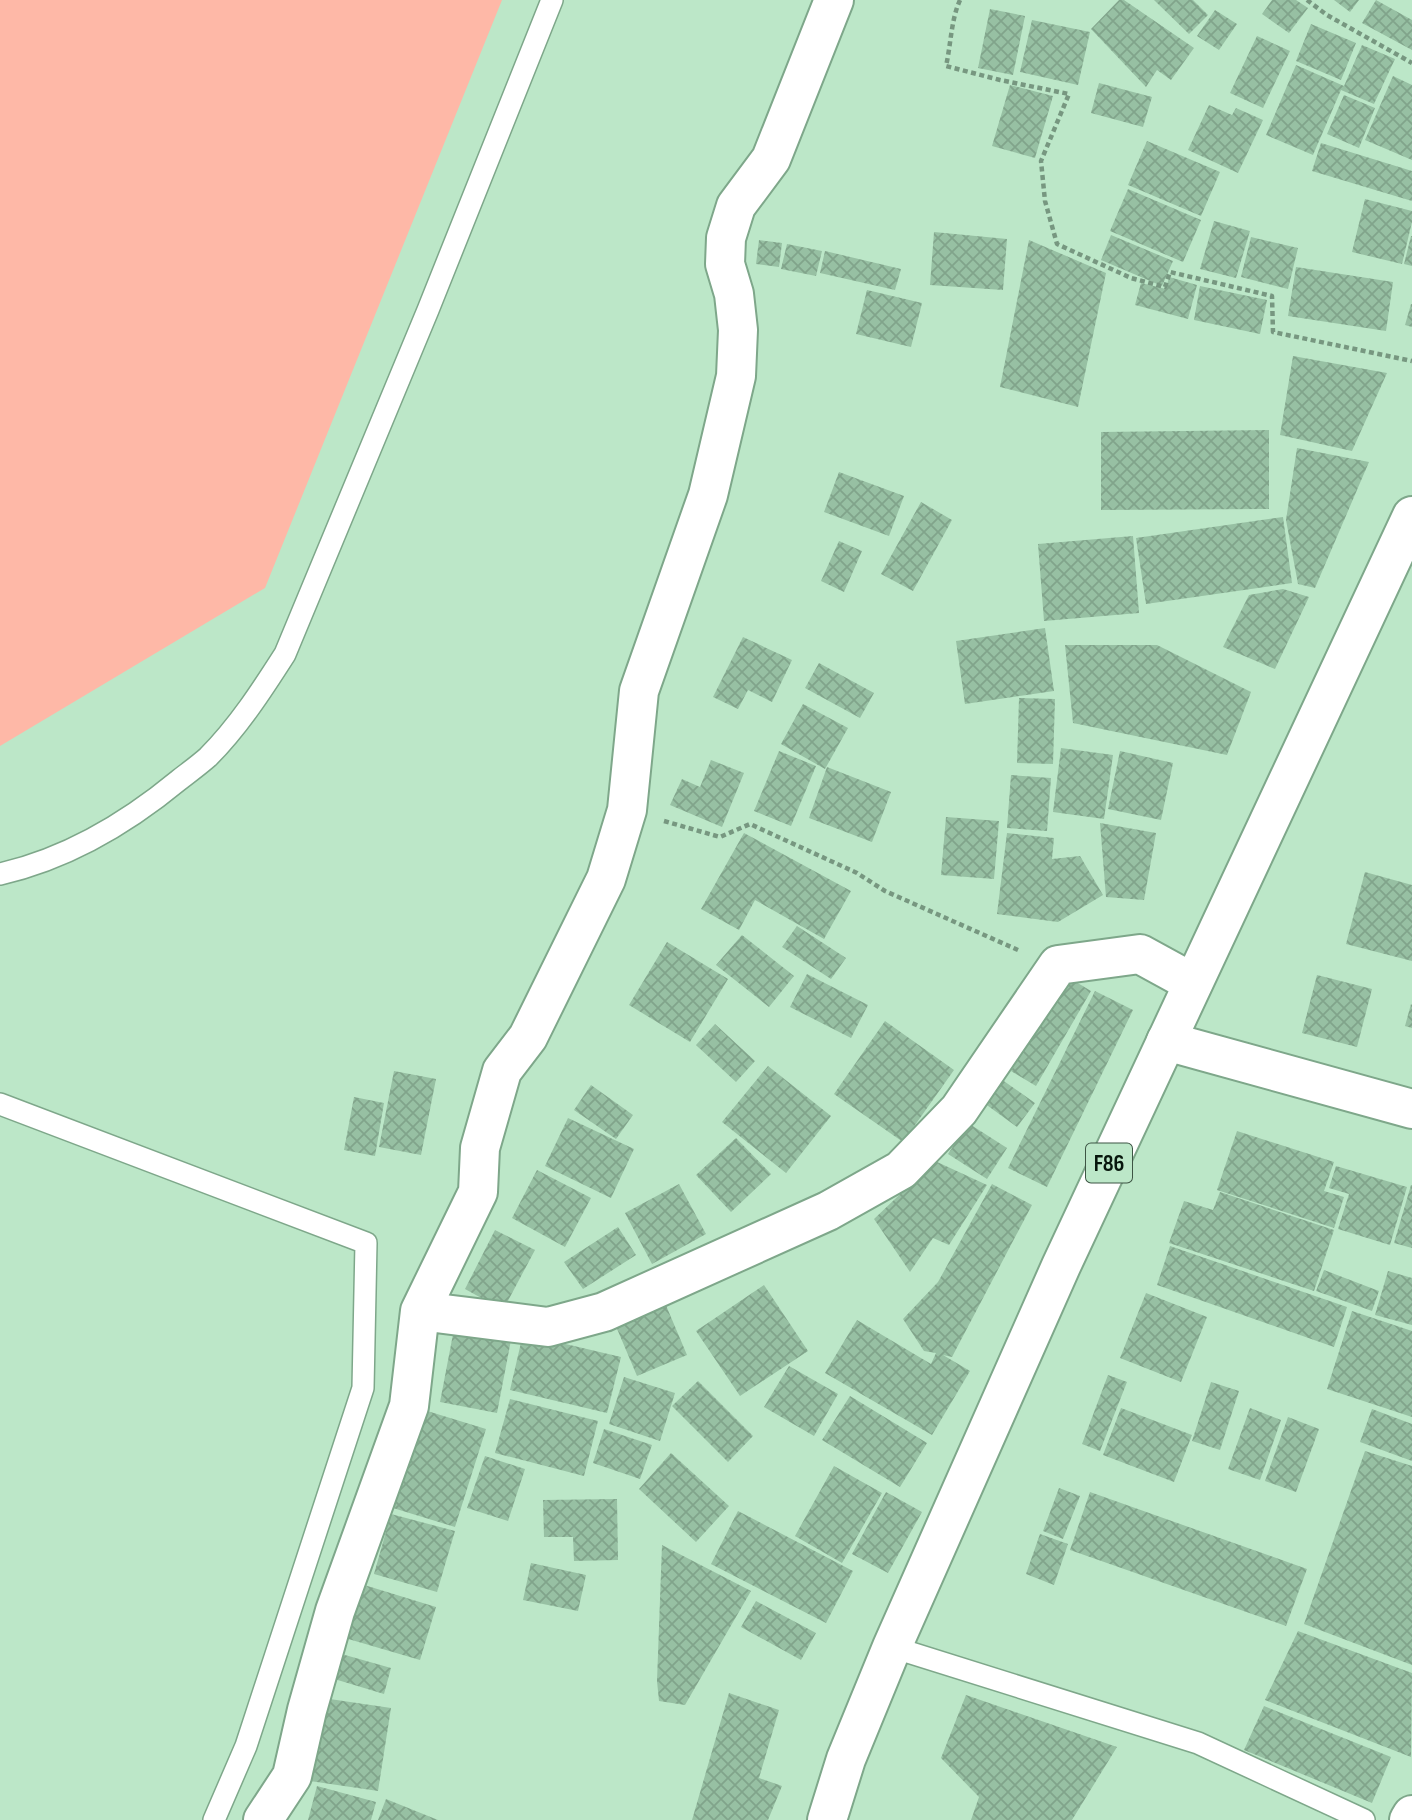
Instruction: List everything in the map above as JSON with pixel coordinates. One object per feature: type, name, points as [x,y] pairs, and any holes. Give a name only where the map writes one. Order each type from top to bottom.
[{"type":"street","points":[[263,1820],[292,1776],[307,1710],[335,1611],[409,1406],[420,1311],[478,1192],[480,1148],[502,1071],[528,1037],[606,879],[627,810],[639,691],[708,495],[736,376],[738,330],[734,295],[725,264],[726,238],[736,206],[771,159],[834,0]]},
{"type":"street","name":"F86","points":[[827,1820],[846,1759],[892,1647],[1056,1278],[1412,516]]},
{"type":"street","points":[[420,1311],[548,1327],[604,1312],[828,1211],[901,1170],[959,1110],[1058,965],[1140,954],[1193,983]]},
{"type":"street","points":[[1166,1041],[1412,1109]]},
{"type":"street","points":[[1409,1820],[1412,1815]]},
{"type":"lane","points":[[0,874],[56,857],[105,831],[160,795],[208,757],[257,699],[285,654],[428,310],[552,0]]},
{"type":"lane","points":[[0,1104],[366,1243],[363,1388],[246,1746],[214,1820]]},
{"type":"lane","points":[[892,1647],[1198,1744],[1364,1820]]},
{"type":"path","points":[[960,0],[954,15],[946,66],[1069,94],[1041,161],[1045,201],[1056,244],[1131,278],[1165,288],[1170,272],[1272,296],[1273,332],[1412,361]]},
{"type":"path","points":[[1307,0],[1327,15],[1412,63]]},
{"type":"path","points":[[627,810],[720,837],[750,824],[857,873],[885,891],[1058,965]]},
{"type":"shaded area","points":[[0,0],[502,0],[265,588],[0,746]]},
{"type":"building","points":[[1119,0],[1124,0],[1194,48],[1171,80],[1157,70],[1146,87],[1091,29]]},
{"type":"building","points":[[1154,0],[1193,0],[1208,15],[1189,34]]},
{"type":"building","points":[[1272,0],[1296,0],[1308,8],[1289,33],[1262,14]]},
{"type":"building","points":[[1334,0],[1359,0],[1350,12]]},
{"type":"building","points":[[1376,0],[1412,20],[1412,50],[1362,23]]},
{"type":"building","points":[[990,9],[1025,16],[1013,75],[978,68]]},
{"type":"building","points":[[1215,10],[1237,24],[1219,50],[1197,36]]},
{"type":"building","points":[[1032,20],[1090,32],[1078,85],[1020,72]]},
{"type":"building","points":[[1311,24],[1356,43],[1341,80],[1296,61]]},
{"type":"building","points":[[1257,36],[1290,51],[1263,108],[1230,93]]},
{"type":"building","points":[[1362,45],[1395,59],[1374,104],[1341,90],[1313,155],[1266,135],[1296,65],[1344,86]]},
{"type":"building","points":[[1393,76],[1412,85],[1412,160],[1365,140]]},
{"type":"building","points":[[1099,83],[1152,97],[1143,127],[1091,113]]},
{"type":"building","points":[[1010,85],[1053,96],[1035,158],[992,146]]},
{"type":"building","points":[[1344,95],[1375,108],[1359,148],[1327,134]]},
{"type":"building","points":[[1209,105],[1232,115],[1236,108],[1263,120],[1238,173],[1188,150]]},
{"type":"building","points":[[1147,141],[1220,172],[1201,216],[1128,185]]},
{"type":"building","points":[[1321,143],[1412,171],[1412,201],[1312,171]]},
{"type":"building","points":[[1128,189],[1201,220],[1183,262],[1110,231]]},
{"type":"building","points":[[1365,199],[1412,211],[1402,264],[1352,252]]},
{"type":"building","points":[[1214,221],[1250,231],[1236,278],[1200,269]]},
{"type":"building","points":[[934,232],[1007,239],[1003,290],[930,285]]},
{"type":"building","points":[[1111,235],[1173,261],[1162,286],[1101,260]]},
{"type":"building","points":[[1412,236],[1412,266],[1404,264]]},
{"type":"building","points":[[1251,237],[1298,248],[1288,289],[1241,277]]},
{"type":"building","points":[[759,240],[782,243],[779,267],[756,264]]},
{"type":"building","points":[[1029,240],[1106,273],[1078,407],[1000,387]]},
{"type":"building","points":[[787,244],[822,251],[816,276],[781,269]]},
{"type":"building","points":[[825,251],[901,269],[895,290],[820,273]]},
{"type":"building","points":[[1296,267],[1393,282],[1386,331],[1288,316]]},
{"type":"building","points":[[1169,277],[1197,285],[1188,319],[1135,305],[1141,283],[1166,289]]},
{"type":"building","points":[[1200,286],[1267,300],[1260,334],[1194,320]]},
{"type":"building","points":[[867,290],[922,303],[911,347],[856,334]]},
{"type":"building","points":[[1412,304],[1412,327],[1405,325]]},
{"type":"building","points":[[1293,356],[1387,373],[1352,451],[1280,435]]},
{"type":"building","points":[[1269,430],[1269,509],[1101,510],[1101,432]]},
{"type":"building","points":[[1297,448],[1369,462],[1315,588],[1298,584],[1286,520]]},
{"type":"building","points":[[839,472],[904,496],[889,536],[824,512]]},
{"type":"building","points":[[921,502],[952,520],[913,591],[881,574]]},
{"type":"building","points":[[1283,517],[1292,583],[1146,604],[1136,538]]},
{"type":"building","points":[[1133,536],[1139,613],[1044,621],[1038,544]]},
{"type":"building","points":[[839,541],[862,551],[844,592],[821,581]]},
{"type":"building","points":[[1283,589],[1309,597],[1275,669],[1223,647],[1249,595]]},
{"type":"building","points":[[1045,628],[1054,691],[965,704],[956,641]]},
{"type":"building","points":[[743,637],[792,660],[772,702],[748,690],[738,709],[713,697]]},
{"type":"building","points":[[1065,645],[1157,645],[1251,692],[1227,755],[1073,723]]},
{"type":"building","points":[[819,663],[874,693],[860,718],[805,688]]},
{"type":"building","points":[[1019,698],[1055,699],[1053,764],[1017,763]]},
{"type":"building","points":[[803,704],[848,728],[825,769],[781,744]]},
{"type":"building","points":[[1061,748],[1113,755],[1104,819],[1053,812]]},
{"type":"building","points":[[779,751],[816,766],[791,826],[754,811]]},
{"type":"building","points":[[1120,751],[1173,763],[1161,820],[1108,809]]},
{"type":"building","points":[[711,760],[744,773],[722,827],[670,805],[682,779],[700,787]]},
{"type":"building","points":[[827,767],[891,792],[872,842],[809,818]]},
{"type":"building","points":[[1011,775],[1051,778],[1047,831],[1007,828]]},
{"type":"building","points":[[946,817],[999,821],[994,879],[941,875]]},
{"type":"building","points":[[1100,823],[1156,833],[1144,900],[1106,897]]},
{"type":"building","points":[[744,833],[851,891],[824,939],[755,900],[739,930],[701,909]]},
{"type":"building","points":[[1007,833],[1054,838],[1052,859],[1080,856],[1103,895],[1058,922],[997,914]]},
{"type":"building","points":[[1365,872],[1412,885],[1412,961],[1346,944]]},
{"type":"building","points":[[797,926],[846,958],[831,979],[782,947]]},
{"type":"building","points":[[742,935],[794,976],[769,1007],[716,965]]},
{"type":"building","points":[[667,942],[728,979],[690,1042],[629,1005]]},
{"type":"building","points":[[807,974],[868,1005],[851,1038],[790,1007]]},
{"type":"building","points":[[1317,975],[1372,989],[1357,1047],[1302,1033]]},
{"type":"building","points":[[1066,976],[1091,991],[1036,1086],[1011,1071]]},
{"type":"building","points":[[1095,991],[1133,1010],[1047,1187],[1008,1168]]},
{"type":"building","points":[[1412,1005],[1412,1028],[1405,1026]]},
{"type":"building","points":[[885,1021],[954,1070],[903,1142],[834,1094]]},
{"type":"building","points":[[715,1024],[755,1061],[736,1082],[696,1045]]},
{"type":"building","points":[[768,1066],[831,1116],[786,1173],[722,1122]]},
{"type":"building","points":[[394,1071],[436,1079],[421,1155],[379,1147]]},
{"type":"building","points":[[1001,1079],[1035,1103],[1017,1127],[984,1103]]},
{"type":"building","points":[[591,1085],[633,1115],[616,1139],[574,1110]]},
{"type":"building","points":[[354,1097],[384,1103],[375,1156],[344,1150]]},
{"type":"building","points":[[568,1118],[634,1149],[611,1198],[545,1166]]},
{"type":"building","points":[[968,1123],[1007,1148],[987,1179],[948,1154]]},
{"type":"building","points":[[1237,1131],[1334,1162],[1324,1191],[1344,1197],[1334,1228],[1217,1190]]},
{"type":"building","points":[[736,1138],[771,1174],[731,1212],[696,1175]]},
{"type":"building","points":[[935,1161],[987,1185],[949,1245],[933,1238],[910,1272],[874,1219]]},
{"type":"building","points":[[1336,1166],[1407,1187],[1390,1245],[1338,1229],[1349,1194],[1329,1188]]},
{"type":"building","points":[[537,1170],[591,1198],[565,1247],[512,1218]]},
{"type":"building","points":[[679,1184],[706,1234],[652,1264],[625,1213]]},
{"type":"building","points":[[992,1184],[1032,1205],[952,1357],[943,1355],[970,1371],[932,1435],[825,1373],[857,1320],[931,1364],[936,1353],[924,1351],[903,1319],[938,1282]]},
{"type":"building","points":[[1412,1185],[1412,1248],[1394,1243]]},
{"type":"building","points":[[1220,1192],[1334,1230],[1314,1291],[1169,1243],[1184,1201],[1213,1210]]},
{"type":"building","points":[[618,1227],[636,1255],[583,1289],[564,1262]]},
{"type":"building","points":[[495,1230],[535,1250],[503,1310],[465,1289]]},
{"type":"building","points":[[1170,1246],[1347,1307],[1334,1347],[1157,1285]]},
{"type":"building","points":[[1324,1270],[1379,1291],[1372,1311],[1316,1291]]},
{"type":"building","points":[[1388,1271],[1412,1278],[1412,1325],[1375,1315]]},
{"type":"building","points":[[764,1285],[808,1351],[740,1396],[696,1331]]},
{"type":"building","points":[[1146,1293],[1207,1317],[1181,1382],[1120,1358]]},
{"type":"building","points":[[665,1303],[687,1355],[637,1376],[615,1324]]},
{"type":"building","points":[[1352,1311],[1412,1331],[1412,1417],[1327,1389]]},
{"type":"building","points":[[454,1329],[511,1340],[497,1413],[440,1402]]},
{"type":"building","points":[[523,1334],[621,1357],[607,1413],[510,1390]]},
{"type":"building","points":[[789,1366],[838,1394],[814,1436],[764,1407]]},
{"type":"building","points":[[1108,1375],[1127,1382],[1100,1451],[1082,1444]]},
{"type":"building","points":[[624,1377],[675,1393],[660,1441],[609,1424]]},
{"type":"building","points":[[698,1381],[753,1436],[728,1462],[672,1406]]},
{"type":"building","points":[[1211,1382],[1239,1391],[1220,1450],[1192,1441]]},
{"type":"building","points":[[850,1396],[927,1443],[900,1487],[822,1440]]},
{"type":"building","points":[[510,1399],[598,1421],[584,1476],[495,1453]]},
{"type":"building","points":[[1121,1408],[1192,1435],[1174,1482],[1103,1455]]},
{"type":"building","points":[[1250,1408],[1281,1420],[1260,1480],[1228,1469]]},
{"type":"building","points":[[1372,1409],[1412,1424],[1412,1461],[1360,1442]]},
{"type":"building","points":[[424,1410],[486,1429],[455,1527],[393,1508]]},
{"type":"building","points":[[1288,1417],[1319,1429],[1296,1492],[1265,1481]]},
{"type":"building","points":[[604,1429],[652,1445],[640,1479],[593,1463]]},
{"type":"building","points":[[1365,1451],[1412,1466],[1412,1665],[1304,1624]]},
{"type":"building","points":[[671,1453],[729,1506],[696,1542],[639,1489]]},
{"type":"building","points":[[485,1456],[525,1469],[508,1521],[467,1508]]},
{"type":"building","points":[[834,1466],[882,1493],[842,1563],[795,1536]]},
{"type":"building","points":[[1059,1488],[1080,1496],[1063,1539],[1043,1531]]},
{"type":"building","points":[[886,1492],[922,1512],[888,1573],[852,1554]]},
{"type":"building","points":[[1090,1492],[1307,1569],[1286,1626],[1070,1550]]},
{"type":"building","points":[[617,1499],[618,1560],[574,1561],[573,1537],[544,1537],[543,1500]]},
{"type":"building","points":[[738,1511],[853,1571],[826,1623],[711,1564]]},
{"type":"building","points":[[391,1514],[455,1531],[437,1592],[374,1574]]},
{"type":"building","points":[[1040,1534],[1068,1544],[1054,1585],[1026,1574]]},
{"type":"building","points":[[662,1545],[751,1591],[685,1705],[659,1701],[657,1681]]},
{"type":"building","points":[[531,1563],[586,1575],[578,1611],[523,1600]]},
{"type":"building","points":[[361,1584],[436,1607],[420,1660],[345,1638]]},
{"type":"building","points":[[756,1601],[816,1633],[801,1660],[741,1627]]},
{"type":"building","points":[[1298,1631],[1412,1673],[1411,1757],[1265,1700]]},
{"type":"building","points":[[338,1653],[391,1668],[384,1694],[331,1678]]},
{"type":"building","points":[[729,1693],[779,1710],[759,1778],[782,1786],[768,1820],[692,1820]]},
{"type":"building","points":[[966,1695],[1117,1747],[1072,1820],[971,1820],[979,1797],[941,1758]]},
{"type":"building","points":[[323,1698],[391,1708],[378,1791],[310,1781]]},
{"type":"building","points":[[1264,1706],[1391,1757],[1372,1803],[1244,1750]]},
{"type":"building","points":[[317,1786],[376,1802],[371,1820],[308,1820]]},
{"type":"building","points":[[386,1799],[438,1820],[378,1820]]}]
